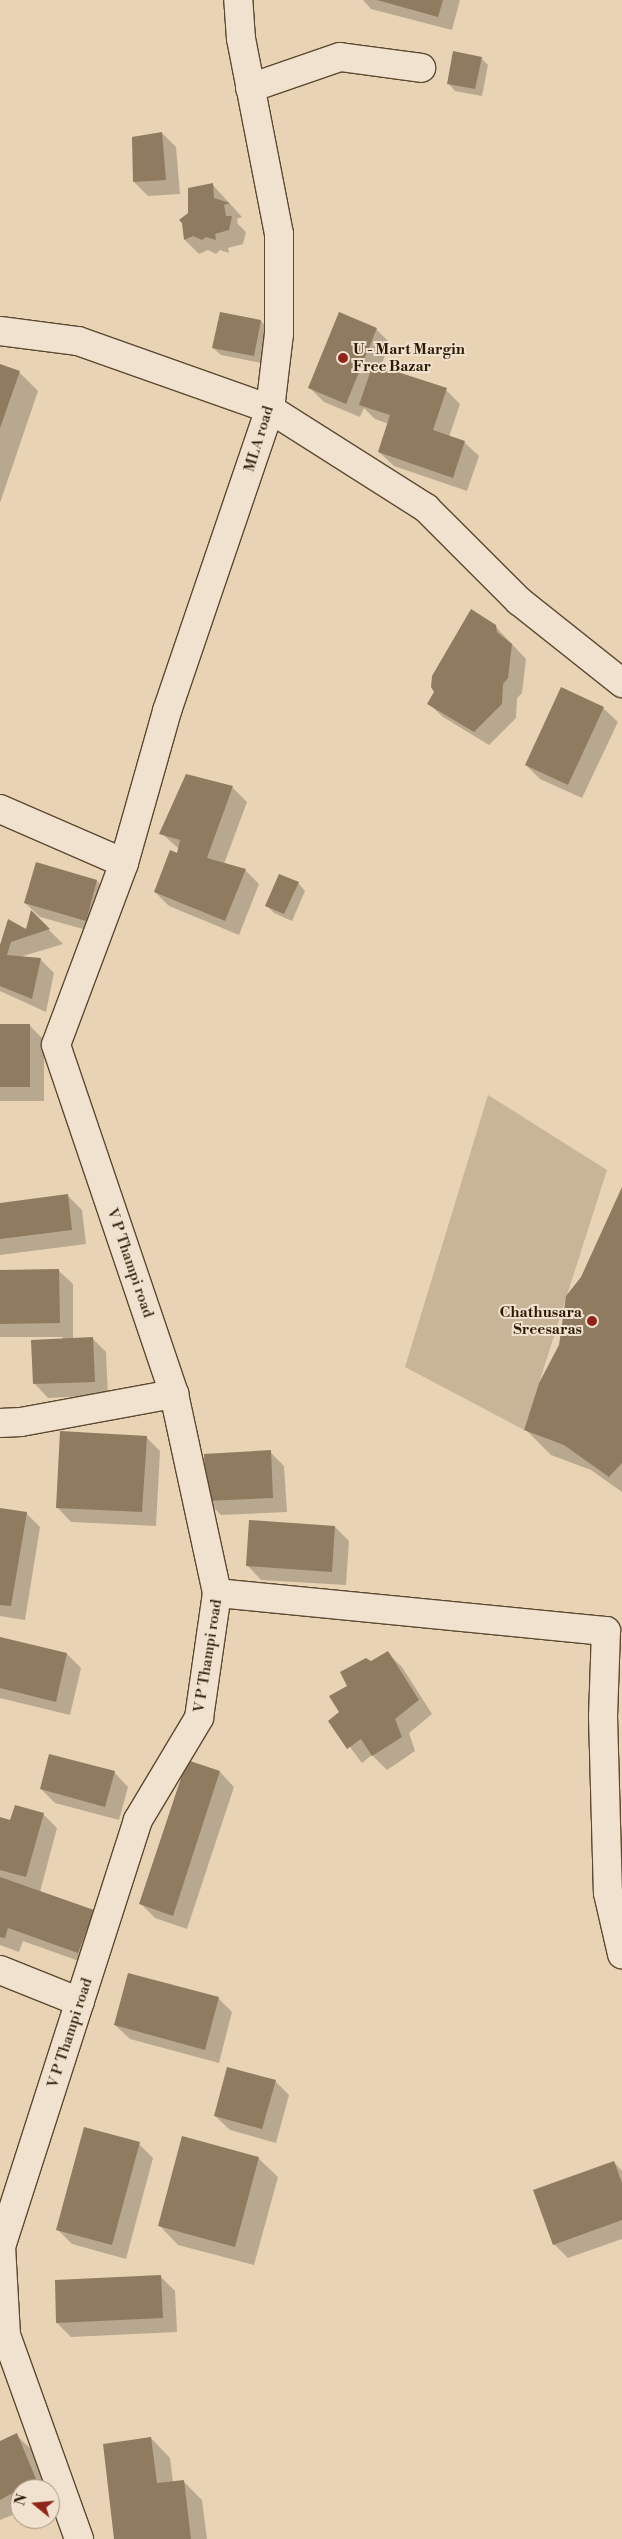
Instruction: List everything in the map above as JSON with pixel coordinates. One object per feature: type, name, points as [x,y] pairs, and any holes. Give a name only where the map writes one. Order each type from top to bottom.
[{"type":"street","name":"MLA road","points":[[124,863],[167,711],[270,409],[279,334],[279,234],[241,39],[238,0]]},
{"type":"street","points":[[250,88],[340,57],[421,68]]},
{"type":"street","points":[[0,332],[78,340],[270,409],[426,508],[519,601],[622,683]]},
{"type":"street","points":[[0,809],[124,863]]},
{"type":"street","name":"V P Thampi road","points":[[79,2539],[3,2337],[1,2246],[138,1820],[199,1718],[217,1593],[174,1394],[56,1045],[124,863]]},
{"type":"street","points":[[0,1423],[21,1422],[174,1394]]},
{"type":"street","points":[[217,1593],[614,1632],[603,1716],[608,1893],[622,1954]]},
{"type":"street","points":[[0,1970],[80,2002]]},
{"type":"shaded area","points":[[488,1095],[607,1170],[524,1430],[405,1367]]},
{"type":"building","points":[[377,0],[443,0],[438,17]]},
{"type":"building","points":[[453,51],[482,57],[475,89],[447,84]]},
{"type":"building","points":[[162,132],[166,180],[133,182],[132,137]]},
{"type":"building","points":[[213,183],[214,198],[230,203],[224,205],[226,216],[232,216],[229,230],[215,234],[216,240],[206,237],[202,240],[193,236],[184,240],[182,223],[179,220],[188,213],[188,188]]},
{"type":"building","points":[[220,312],[261,320],[254,356],[212,348]]},
{"type":"building","name":"U - Mart Margin Free Bazar","points":[[339,312],[377,328],[346,404],[308,388]]},
{"type":"building","points":[[0,364],[20,371],[0,428]]},
{"type":"building","points":[[373,364],[447,388],[433,430],[465,441],[453,478],[378,452],[390,415],[359,405]]},
{"type":"building","points":[[471,609],[496,625],[497,632],[512,644],[508,678],[503,684],[502,704],[474,732],[427,704],[434,692],[431,687],[432,676]]},
{"type":"building","points":[[561,687],[604,707],[568,785],[525,765]]},
{"type":"building","points":[[186,774],[233,786],[207,858],[246,869],[225,921],[154,892],[170,850],[177,853],[180,840],[159,834]]},
{"type":"building","points":[[36,862],[97,880],[86,921],[24,903]]},
{"type":"building","points":[[279,874],[299,882],[284,914],[265,906]]},
{"type":"building","points":[[31,910],[50,929],[11,942],[7,955],[41,958],[32,999],[0,986],[0,945],[8,919],[26,929]]},
{"type":"building","points":[[0,1024],[30,1024],[30,1087],[0,1087]]},
{"type":"building","name":"Chathusara Sreesaras","points":[[622,1187],[622,1463],[609,1477],[564,1445],[524,1430],[539,1383],[559,1345],[566,1296],[581,1277]]},
{"type":"building","points":[[68,1194],[72,1230],[0,1239],[0,1203]]},
{"type":"building","points":[[59,1269],[60,1323],[0,1324],[0,1270]]},
{"type":"building","points":[[93,1337],[95,1382],[33,1384],[31,1340]]},
{"type":"building","points":[[60,1431],[147,1436],[142,1512],[56,1508]]},
{"type":"building","points":[[271,1450],[273,1498],[206,1501],[204,1454]]},
{"type":"building","points":[[0,1508],[27,1512],[11,1606],[0,1605]]},
{"type":"building","points":[[249,1520],[335,1526],[332,1572],[246,1566]]},
{"type":"building","points":[[0,1637],[67,1653],[56,1702],[0,1688]]},
{"type":"building","points":[[388,1651],[419,1700],[395,1719],[402,1737],[372,1756],[361,1739],[347,1749],[328,1721],[339,1712],[329,1696],[347,1686],[340,1672],[366,1658],[371,1661]]},
{"type":"building","points":[[49,1754],[115,1771],[105,1807],[40,1789]]},
{"type":"building","points":[[187,1760],[220,1771],[173,1916],[139,1904]]},
{"type":"building","points":[[15,1805],[44,1813],[26,1877],[0,1870],[0,1817],[10,1820]]},
{"type":"building","points":[[0,1877],[94,1910],[78,1953],[8,1928],[5,1938],[0,1937]]},
{"type":"building","points":[[128,1973],[219,1997],[205,2050],[114,2025]]},
{"type":"building","points":[[227,2067],[276,2080],[262,2129],[214,2116]]},
{"type":"building","points":[[84,2127],[140,2142],[112,2245],[56,2230]]},
{"type":"building","points":[[182,2136],[259,2157],[235,2247],[158,2226]]},
{"type":"building","points":[[614,2161],[622,2183],[622,2220],[553,2245],[533,2190]]},
{"type":"building","points":[[161,2275],[163,2318],[56,2323],[55,2280]]},
{"type":"building","points":[[17,2433],[36,2479],[10,2479],[10,2494],[0,2500],[0,2441]]},
{"type":"building","points":[[151,2437],[157,2483],[184,2480],[191,2539],[114,2539],[103,2444]]},
{"type":"place","name":"U - Mart Margin Free Bazar","points":[[343,358]]},
{"type":"place","name":"Chathusara Sreesaras","points":[[592,1321]]}]
